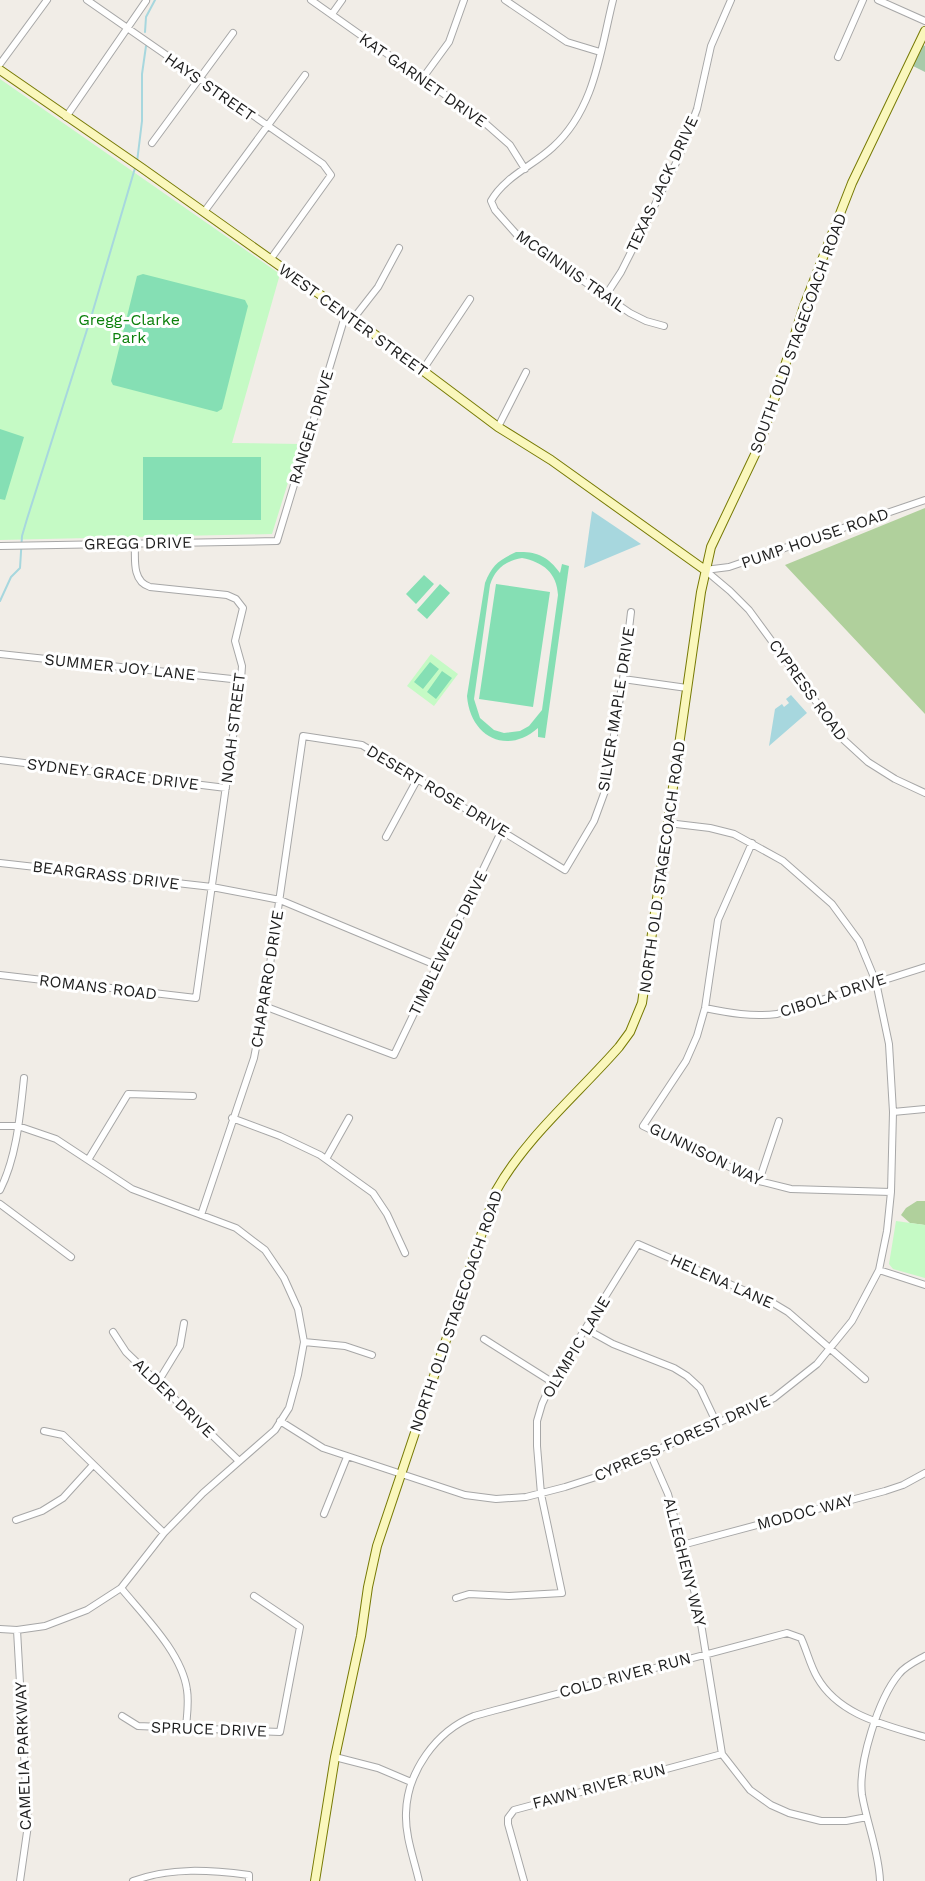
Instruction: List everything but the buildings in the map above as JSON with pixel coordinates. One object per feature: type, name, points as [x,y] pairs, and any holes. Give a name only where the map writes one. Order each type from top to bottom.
[{"type":"street","points":[[0,64],[47,0]]},
{"type":"street","name":"HAYS STREET","points":[[87,0],[322,164],[331,176],[270,260]]},
{"type":"street","name":"KAT GARNET DRIVE","points":[[311,0],[499,134],[525,169]]},
{"type":"street","points":[[332,14],[342,0]]},
{"type":"street","points":[[422,79],[449,42],[464,0]]},
{"type":"street","points":[[505,0],[567,42],[600,52]]},
{"type":"street","points":[[525,169],[554,146],[584,107],[597,73],[613,0]]},
{"type":"street","name":"TEXAS JACK DRIVE","points":[[606,295],[621,272],[685,142],[697,109],[711,46],[731,0]]},
{"type":"street","points":[[838,57],[863,0]]},
{"type":"street","points":[[879,0],[925,21]]},
{"type":"street","points":[[66,117],[146,1]]},
{"type":"street","name":"SOUTH OLD STAGECOACH ROAD","points":[[705,570],[711,547],[760,444],[804,306],[852,183],[925,31]]},
{"type":"street","points":[[152,143],[233,33]]},
{"type":"street","name":"WEST CENTER STREET","points":[[0,70],[204,212],[498,427],[551,460],[705,570]]},
{"type":"street","points":[[204,212],[305,75]]},
{"type":"street","name":"MCGINNIS TRAIL","points":[[525,169],[497,189],[491,201],[495,210],[518,236],[638,317],[664,326]]},
{"type":"street","points":[[349,316],[378,287],[399,249]]},
{"type":"street","points":[[422,370],[470,299]]},
{"type":"street","name":"RANGER DRIVE","points":[[277,541],[349,316]]},
{"type":"street","points":[[498,427],[526,372]]},
{"type":"street","name":"PUMP HOUSE ROAD","points":[[705,570],[729,567],[925,501]]},
{"type":"street","name":"GREGG DRIVE","points":[[0,546],[277,541]]},
{"type":"street","name":"NOAH STREET","points":[[135,543],[137,577],[142,585],[227,596],[242,604],[243,612],[235,641],[242,666],[241,680],[196,998]]},
{"type":"street","name":"NORTH OLD STAGECOACH ROAD","points":[[315,1881],[335,1757],[361,1636],[377,1546],[495,1191],[508,1168],[526,1147],[619,1047],[636,1019],[645,992],[705,570]]},
{"type":"street","name":"CYPRESS ROAD","points":[[705,570],[749,610],[844,740],[868,762],[895,779],[925,793]]},
{"type":"street","name":"SILVER MAPLE DRIVE","points":[[565,870],[594,821],[605,791],[623,680],[631,612]]},
{"type":"street","name":"SUMMER JOY LANE","points":[[0,654],[241,680]]},
{"type":"street","points":[[623,680],[687,688]]},
{"type":"street","name":"DESERT ROSE DRIVE","points":[[303,736],[362,745],[565,870]]},
{"type":"street","name":"CHAPARRO DRIVE","points":[[201,1215],[254,1058],[264,1006],[303,736]]},
{"type":"street","name":"SYDNEY GRACE DRIVE","points":[[0,760],[226,788]]},
{"type":"street","points":[[386,837],[418,778]]},
{"type":"street","name":"CYPRESS FOREST DRIVE","points":[[280,1421],[323,1448],[465,1495],[496,1499],[541,1494],[596,1477],[774,1398],[817,1364],[852,1321],[879,1270],[887,1231],[891,1192],[893,1112],[889,1044],[876,982],[859,941],[832,903],[783,861],[734,834],[710,828],[668,823]]},
{"type":"street","name":"TIMBLEWEED DRIVE","points":[[264,1006],[394,1055],[502,830]]},
{"type":"street","name":"GUNNISON WAY","points":[[752,843],[718,920],[705,1008],[697,1036],[686,1061],[643,1126],[759,1181],[791,1189],[891,1192]]},
{"type":"street","name":"BEARGRASS DRIVE","points":[[0,863],[212,887],[280,900]]},
{"type":"street","points":[[280,900],[438,966]]},
{"type":"street","name":"CIBOLA DRIVE","points":[[705,1008],[742,1015],[777,1014],[925,967]]},
{"type":"street","name":"ROMANS ROAD","points":[[0,975],[196,998]]},
{"type":"street","points":[[0,1191],[6,1178],[18,1126],[24,1078]]},
{"type":"street","points":[[88,1160],[128,1094],[194,1096]]},
{"type":"street","points":[[893,1112],[925,1110]]},
{"type":"street","points":[[232,1118],[280,1136],[326,1159],[374,1193],[387,1214],[405,1253]]},
{"type":"street","points":[[326,1159],[349,1118]]},
{"type":"street","points":[[759,1181],[779,1121]]},
{"type":"street","points":[[0,1126],[18,1126],[56,1139],[132,1189],[236,1228],[265,1250],[284,1278],[298,1310],[303,1342],[298,1376],[289,1408],[275,1430],[203,1493],[164,1533],[121,1588],[87,1610],[45,1626],[17,1630],[0,1629]]},
{"type":"street","points":[[0,1204],[71,1257]]},
{"type":"street","name":"OLYMPIC LANE","points":[[456,1598],[469,1594],[509,1596],[562,1593],[541,1494],[537,1421],[552,1382],[638,1244]]},
{"type":"street","name":"HELENA LANE","points":[[638,1244],[788,1312],[865,1379]]},
{"type":"street","points":[[879,1270],[925,1285]]},
{"type":"street","points":[[158,1382],[180,1346],[184,1323]]},
{"type":"street","points":[[586,1329],[613,1344],[674,1368],[687,1376],[700,1388],[717,1424]]},
{"type":"street","name":"ALDER DRIVE","points":[[113,1332],[126,1352],[239,1461]]},
{"type":"street","points":[[484,1339],[552,1382]]},
{"type":"street","points":[[303,1342],[345,1346],[372,1355]]},
{"type":"street","points":[[44,1431],[63,1435],[164,1533]]},
{"type":"street","name":"ALLEGHENY WAY","points":[[650,1453],[668,1494],[698,1605],[722,1754],[750,1790],[771,1805],[789,1813],[821,1821],[846,1821],[867,1817]]},
{"type":"street","points":[[324,1514],[347,1457]]},
{"type":"street","points":[[16,1520],[42,1511],[63,1498],[93,1465]]},
{"type":"street","name":"MODOC WAY","points":[[682,1545],[885,1491],[903,1485],[925,1473]]},
{"type":"street","points":[[121,1588],[178,1662],[187,1687],[186,1728]]},
{"type":"street","name":"SPRUCE DRIVE","points":[[122,1716],[138,1726],[280,1732],[300,1627],[254,1596]]},
{"type":"street","name":"CAMELIA PARKWAY","points":[[17,1630],[28,1825],[20,1881]]},
{"type":"street","name":"COLD RIVER RUN","points":[[419,1881],[406,1815],[407,1796],[411,1782],[426,1755],[437,1742],[453,1728],[473,1717],[787,1633],[801,1638],[812,1666],[828,1692],[848,1708],[875,1722],[925,1737]]},
{"type":"street","points":[[880,1881],[862,1794],[862,1772],[875,1722],[891,1684],[900,1672],[925,1656]]},
{"type":"street","name":"FAWN RIVER RUN","points":[[524,1881],[508,1824],[508,1818],[514,1810],[722,1754]]},
{"type":"street","points":[[335,1757],[378,1768],[411,1782]]},
{"type":"street","points":[[133,1881],[157,1874],[189,1870],[249,1875],[249,1881]]},
{"type":"green space","points":[[923,45],[925,46],[925,72],[913,66]]},
{"type":"green space","name":"Gregg-Clarke Park","points":[[0,79],[280,274],[232,443],[300,444],[272,534],[0,540]]},
{"type":"green space","points":[[143,274],[245,300],[248,306],[222,409],[217,412],[113,385],[111,381],[137,276]]},
{"type":"green space","points":[[0,429],[24,437],[5,500],[0,499]]},
{"type":"green space","points":[[143,457],[261,457],[261,520],[143,520]]},
{"type":"green space","points":[[925,508],[925,714],[785,565]]},
{"type":"green space","points":[[516,552],[530,552],[541,556],[551,562],[560,573],[562,564],[569,566],[545,738],[538,737],[538,728],[526,736],[502,741],[482,731],[475,722],[467,696],[485,583],[493,567]],"holes":[[[522,558],[536,562],[548,570],[555,580],[558,595],[542,710],[529,726],[520,731],[504,733],[494,730],[480,718],[474,699],[490,585],[498,570],[511,561]]]},
{"type":"green space","points":[[424,575],[434,584],[416,604],[406,594]]},
{"type":"green space","points":[[440,584],[450,593],[427,619],[417,610]]},
{"type":"green space","points":[[496,584],[550,592],[533,707],[479,699]]},
{"type":"green space","points":[[431,654],[458,674],[434,706],[407,686]]},
{"type":"green space","points":[[430,662],[439,669],[423,689],[414,682]]},
{"type":"green space","points":[[442,671],[452,678],[436,699],[427,692]]},
{"type":"green space","points":[[917,1201],[925,1201],[925,1225],[910,1223],[901,1215],[906,1208]]},
{"type":"green space","points":[[896,1221],[925,1225],[925,1278],[893,1269],[889,1264]]},
{"type":"water","points":[[592,511],[641,544],[584,568]]},
{"type":"water","points":[[791,695],[807,713],[769,746],[775,709],[782,704],[784,707],[789,703],[786,699]]},
{"type":"waterway","points":[[145,32],[146,17],[155,0]]},
{"type":"waterway","points":[[137,162],[142,121],[142,74],[146,46]]},
{"type":"waterway","points":[[0,601],[11,577],[20,568],[22,536],[135,168]]}]
